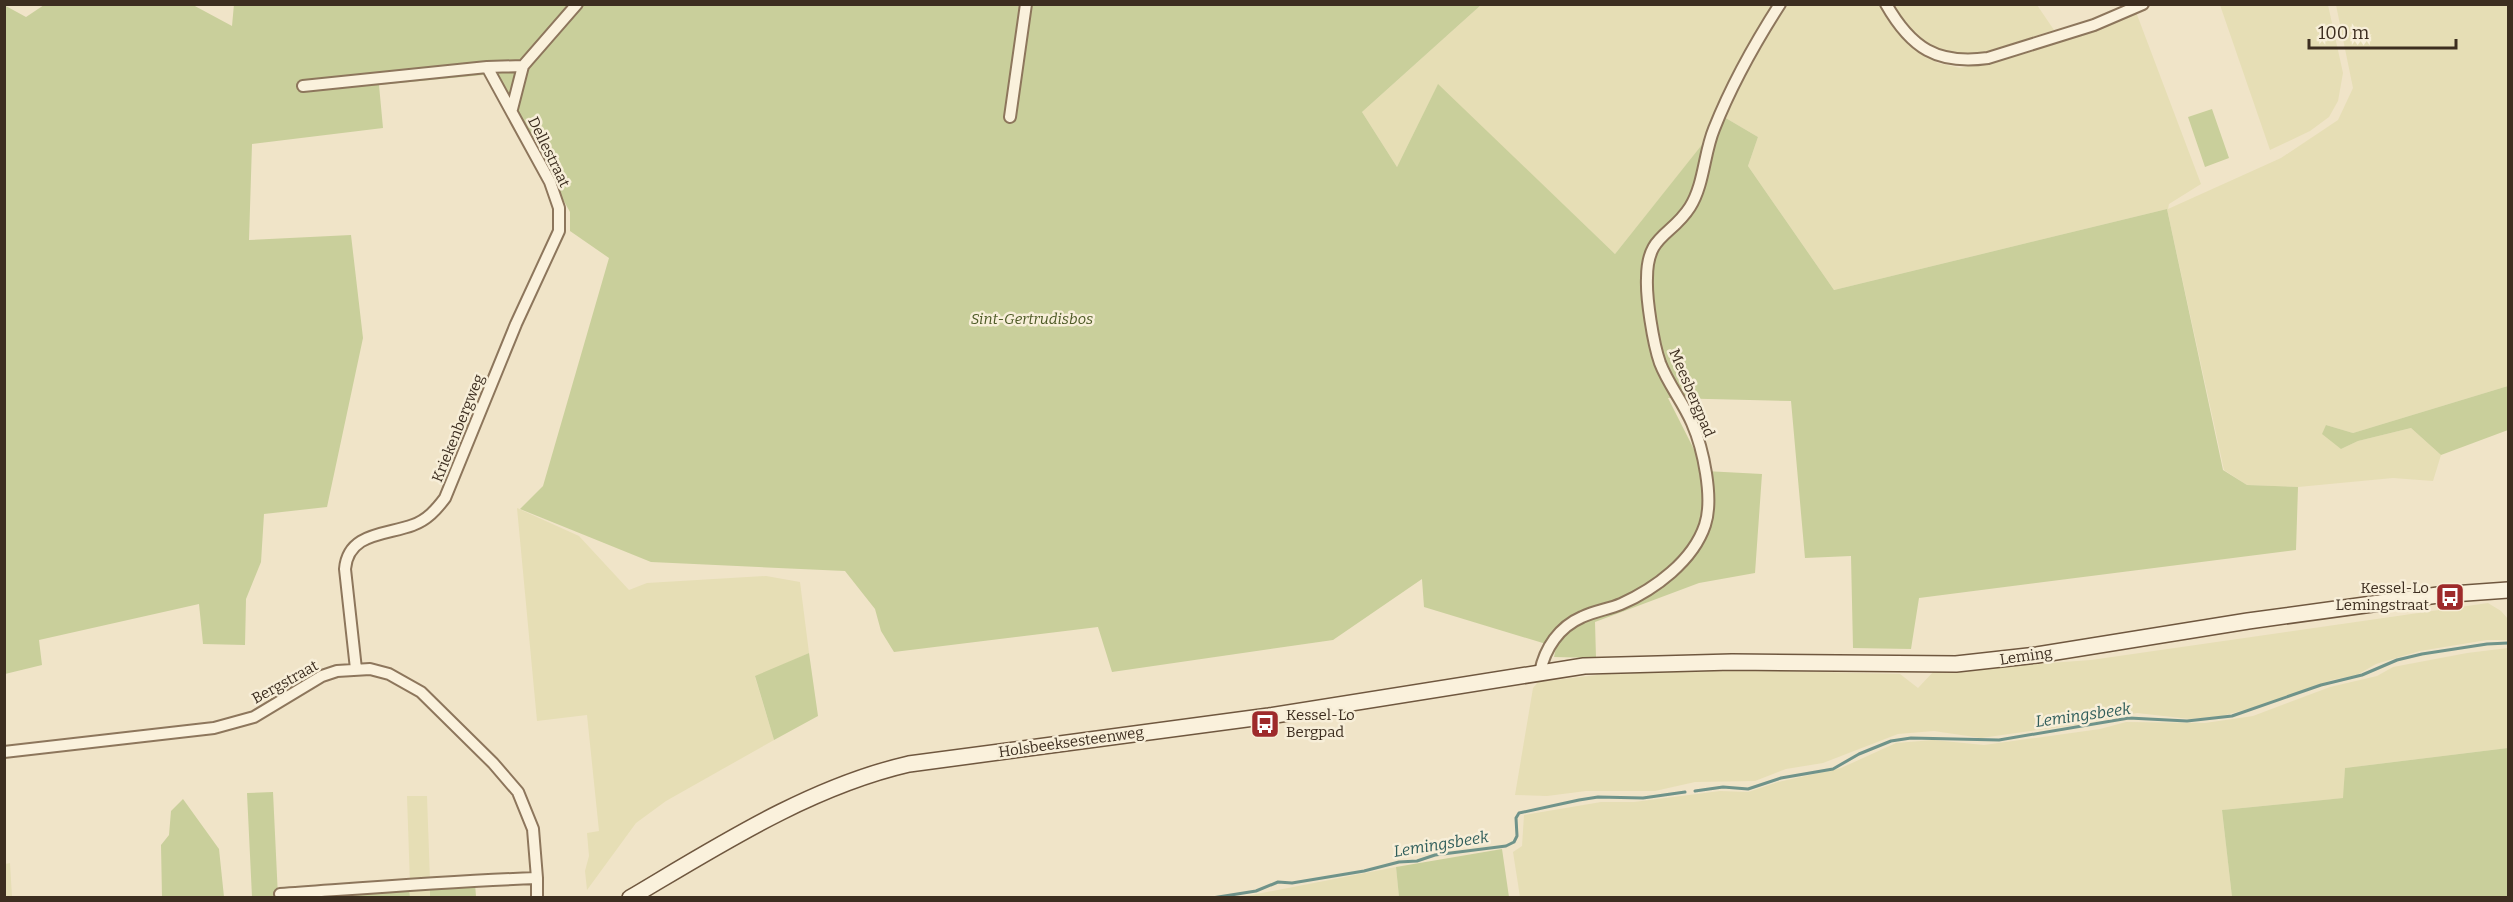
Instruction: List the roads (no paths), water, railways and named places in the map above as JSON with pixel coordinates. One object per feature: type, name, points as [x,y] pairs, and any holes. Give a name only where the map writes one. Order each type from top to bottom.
[{"type":"street","points":[[512,109],[523,66],[577,4]]},
{"type":"street","points":[[1010,117],[1026,4]]},
{"type":"street","name":"Meesbergpad","points":[[1540,672],[1544,656],[1554,639],[1568,626],[1582,617],[1620,604],[1659,581],[1690,553],[1706,525],[1708,490],[1692,423],[1668,382],[1659,360],[1647,280],[1648,259],[1651,249],[1690,207],[1711,137],[1764,29],[1780,4]]},
{"type":"street","points":[[1886,4],[1899,27],[1923,50],[1950,60],[1988,58],[2094,25],[2143,4]]},
{"type":"street","points":[[303,86],[487,67],[523,66]]},
{"type":"street","name":"Dellestraat","points":[[487,67],[550,182],[559,208],[559,231],[555,244],[547,254]]},
{"type":"street","name":"Kriekenbergweg","points":[[356,669],[345,569],[349,553],[356,544],[367,537],[422,521],[436,510],[445,498],[547,254]]},
{"type":"street","name":"Leming","points":[[1540,672],[1584,666],[1732,662],[1956,664],[2037,655],[2248,621],[2414,598],[2508,590]]},
{"type":"street","name":"Bergstraat","points":[[4,752],[214,728],[237,723],[264,711],[322,676],[337,671],[370,669],[389,674],[421,692],[494,763],[518,792],[533,829],[537,897]]},
{"type":"street","name":"Holsbeeksesteenweg","points":[[630,897],[744,831],[860,778],[884,770],[917,762],[1269,716],[1540,672]]},
{"type":"street","points":[[280,894],[416,886],[472,880],[537,878]]},
{"type":"waterway","name":"Lemingsbeek","points":[[1695,791],[1723,787],[1748,789],[1781,778],[1833,769],[1859,754],[1891,741],[1911,738],[1999,740],[2129,718],[2187,721],[2232,716],[2321,685],[2362,675],[2397,660],[2487,644],[2508,643]]},
{"type":"waterway","name":"Lemingsbeek","points":[[1212,898],[1256,891],[1278,882],[1292,883],[1364,871],[1399,862],[1417,861],[1435,855],[1506,846],[1514,842],[1517,836],[1516,818],[1519,813],[1598,797],[1643,798],[1685,792]]},
{"type":"place","name":"Kessel-Lo Lemingstraat","points":[[2450,597]]},
{"type":"place","name":"Kessel-Lo Bergpad","points":[[1265,724]]},
{"type":"park label","name":"Sint-Gertrudisbos","points":[[1032,319]]}]
